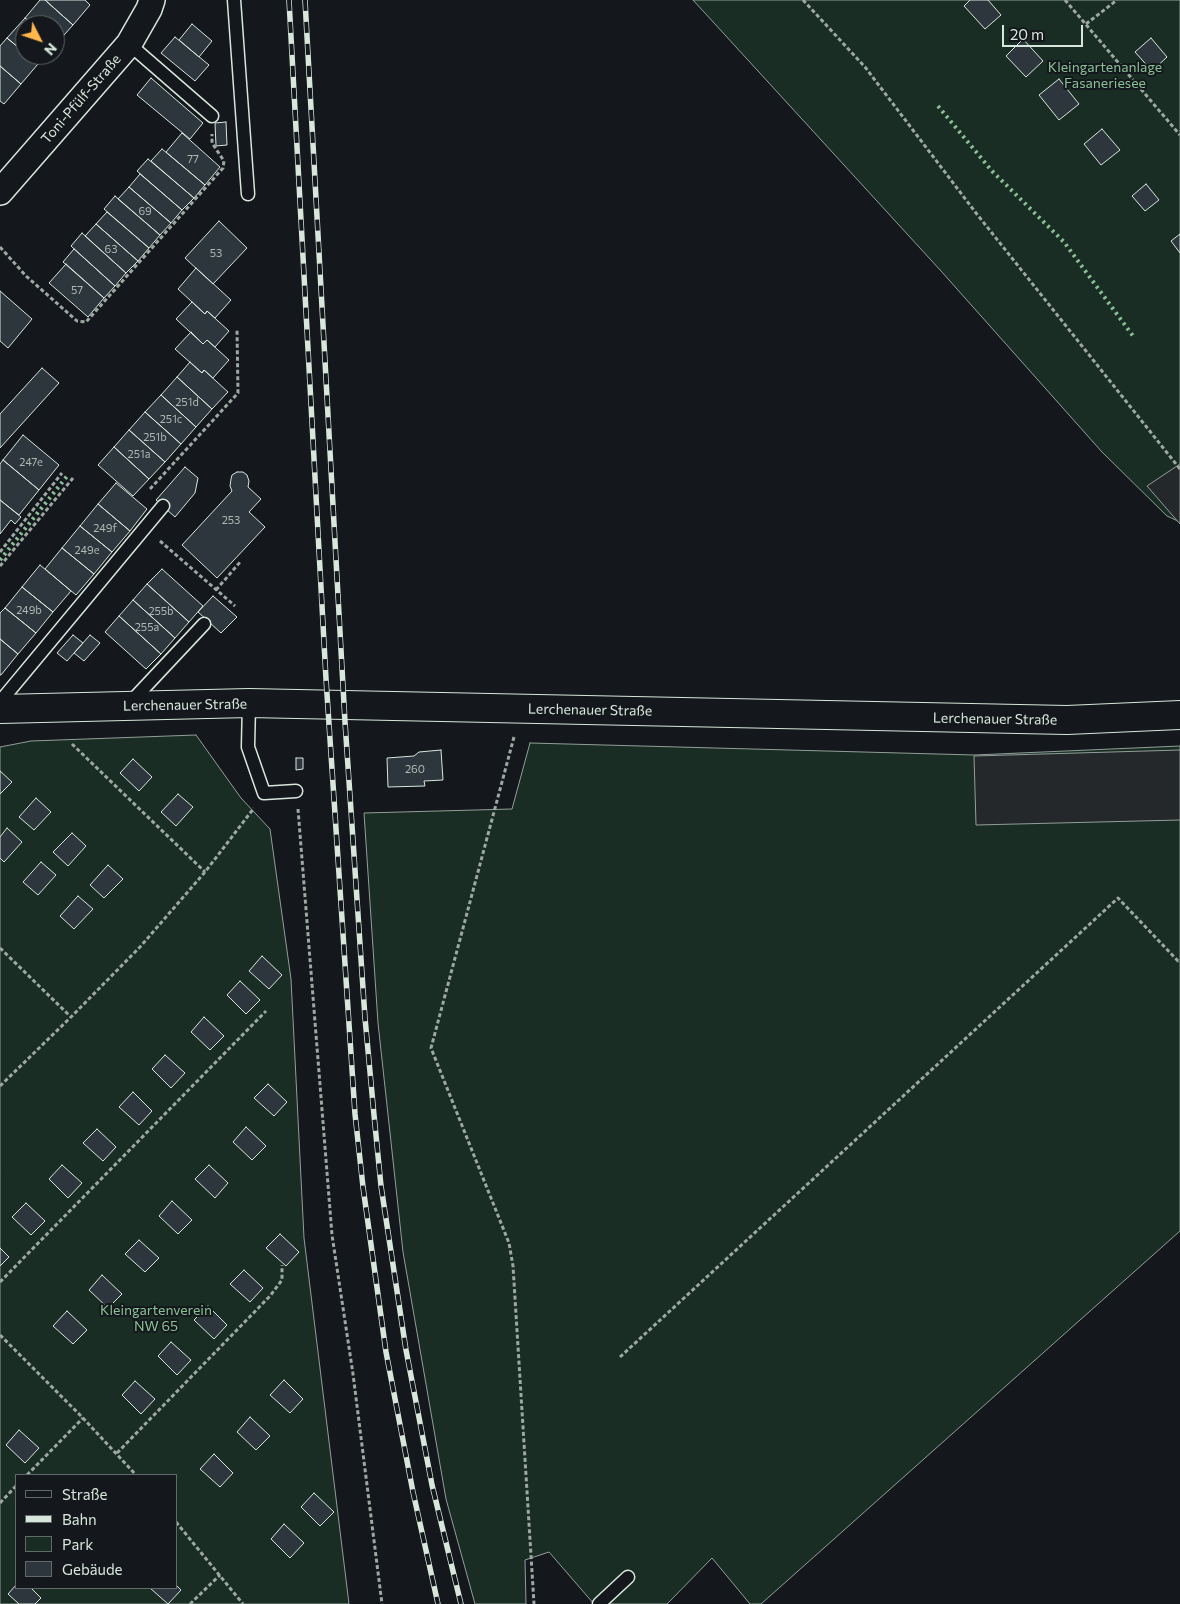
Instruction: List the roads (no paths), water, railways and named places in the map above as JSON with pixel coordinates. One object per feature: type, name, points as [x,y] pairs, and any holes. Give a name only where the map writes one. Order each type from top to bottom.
[{"type":"main road","name":"Lerchenauer Straße","points":[[0,708],[249,703],[1057,720],[1180,715]]},
{"type":"street","name":"Toni-Pfülf-Straße","points":[[0,192],[129,44],[149,9],[152,0]]},
{"type":"lane","points":[[234,0],[248,194]]},
{"type":"lane","points":[[129,44],[212,116]]},
{"type":"lane","points":[[0,702],[159,511]]},
{"type":"lane","points":[[127,706],[204,624]]},
{"type":"lane","points":[[249,703],[248,747],[264,793],[296,791]]},
{"type":"lane","points":[[599,1604],[628,1577]]},
{"type":"railway","points":[[289,0],[326,679],[355,1114],[386,1352],[413,1492],[438,1604]]},
{"type":"railway","points":[[305,0],[345,722],[365,1018],[374,1115],[381,1186],[406,1350],[432,1485],[461,1604]]},
{"type":"park label","name":"Kleingartenanlage Fasaneriesee","points":[[1105,76]]},
{"type":"park label","name":"Kleingartenverein NW 65","points":[[156,1318]]}]
